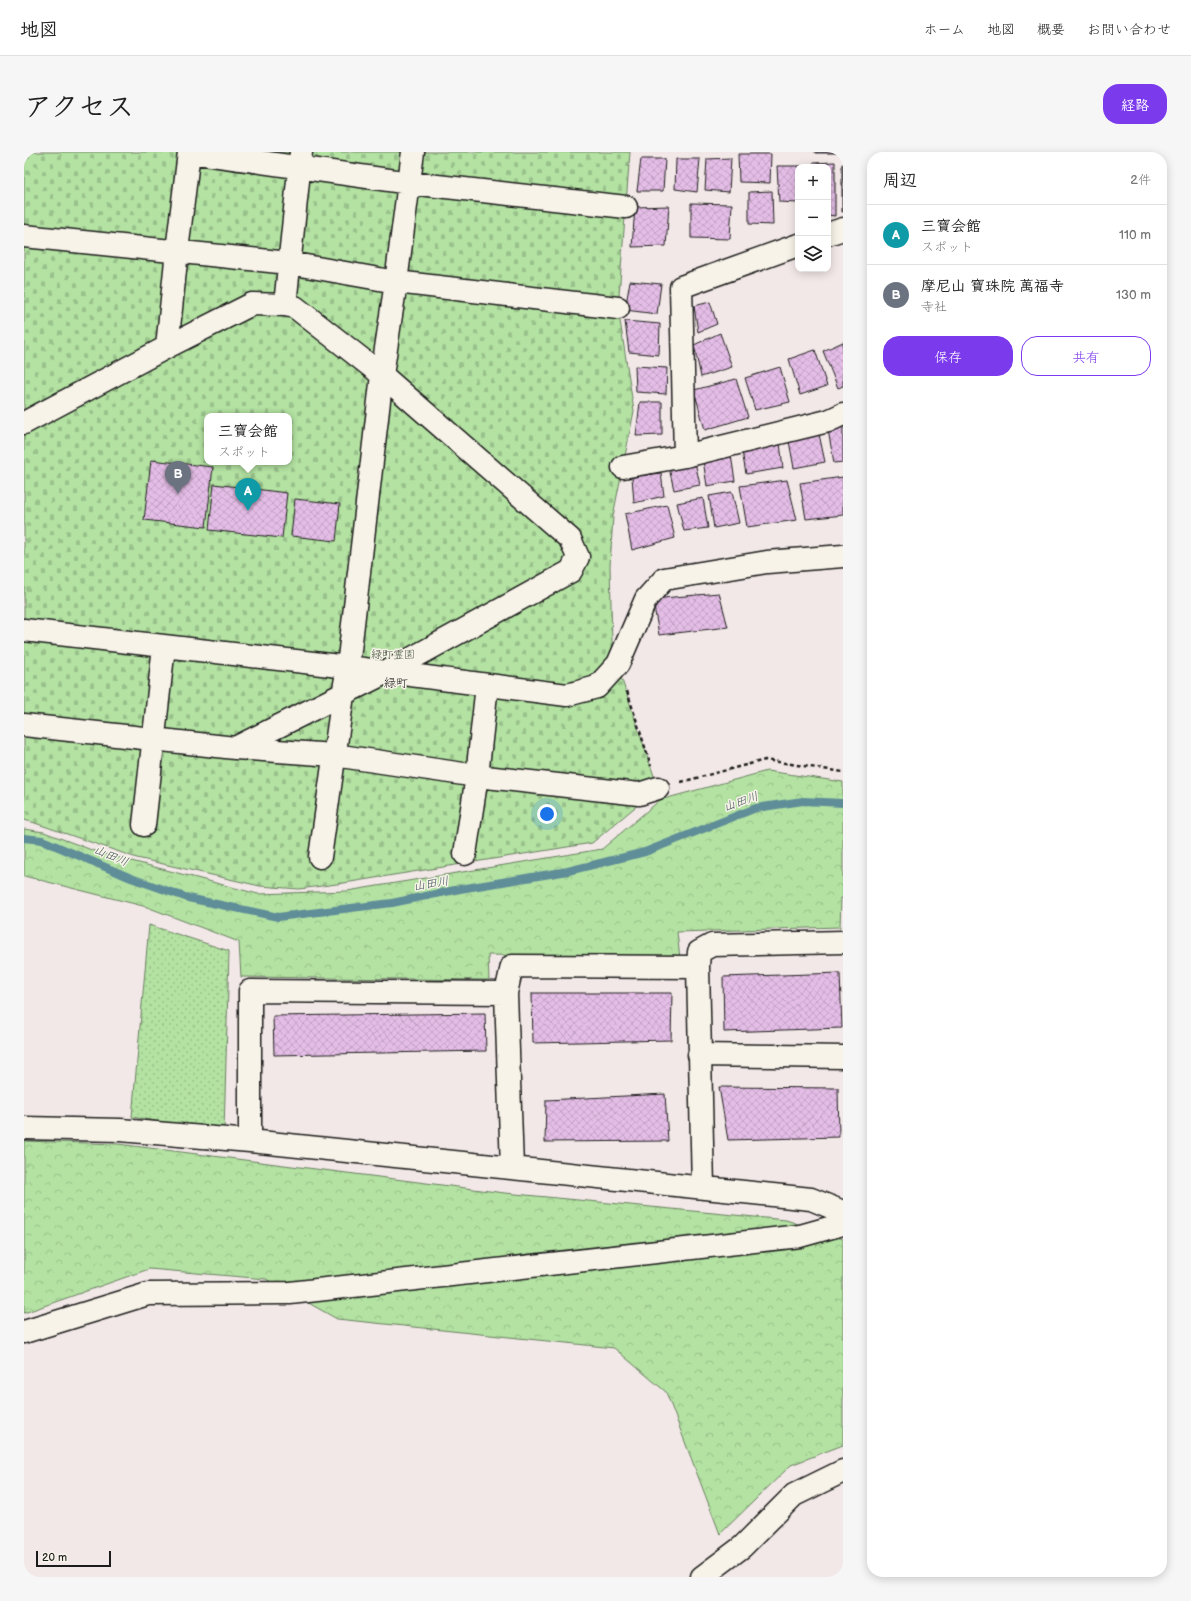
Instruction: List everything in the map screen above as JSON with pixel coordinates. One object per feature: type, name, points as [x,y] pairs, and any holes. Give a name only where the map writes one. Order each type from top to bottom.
[{"type":"street","points":[[167,347],[176,251],[190,152],[300,160],[410,183],[626,207]]},
{"type":"street","points":[[320,857],[348,667],[382,375],[410,183],[413,152]]},
{"type":"street","points":[[285,305],[300,160]]},
{"type":"street","points":[[831,233],[843,229]]},
{"type":"street","points":[[24,236],[289,263],[396,282],[618,308]]},
{"type":"street","points":[[685,456],[680,288],[795,246]]},
{"type":"street","points":[[24,423],[167,347],[252,304],[285,305],[295,307],[382,375],[570,539],[578,557],[571,571],[387,672],[235,748]]},
{"type":"street","points":[[623,467],[685,456],[828,421],[843,414]]},
{"type":"street","points":[[24,630],[348,667],[566,695],[597,687],[618,664],[646,599],[664,579],[767,562],[843,556]]},
{"type":"street","points":[[144,825],[164,646]]},
{"type":"street","points":[[465,854],[477,776],[487,685]]},
{"type":"street","points":[[24,725],[235,748],[334,755],[477,776],[639,794],[658,788]]},
{"type":"street","points":[[703,1188],[699,1055],[699,952],[712,945],[843,942]]},
{"type":"street","points":[[512,1168],[506,993],[512,966],[698,967]]},
{"type":"street","points":[[250,1141],[250,991],[506,993]]},
{"type":"street","points":[[699,1055],[843,1057]]},
{"type":"street","points":[[24,1128],[120,1130],[250,1141],[810,1199],[843,1212]]},
{"type":"street","points":[[24,1332],[148,1294],[298,1292],[800,1236],[843,1224]]},
{"type":"street","points":[[702,1577],[742,1548],[794,1494],[843,1471]]},
{"type":"path","points":[[618,664],[658,788],[765,760],[843,772]]},
{"type":"green space","name":"緑町霊園","points":[[24,152],[630,152],[618,308],[634,411],[613,516],[610,566],[612,641],[622,680],[658,788],[592,843],[299,889],[260,886],[137,858],[24,820]]},
{"type":"green space","points":[[767,771],[843,782],[843,898],[841,898],[840,927],[677,932],[680,958],[488,955],[489,980],[241,977],[239,942],[147,907],[24,876],[24,829],[44,832],[97,852],[258,894],[347,891],[602,849],[660,800]]},
{"type":"green space","points":[[149,925],[229,951],[224,1132],[132,1117]]},
{"type":"green space","points":[[24,1141],[118,1144],[505,1193],[786,1220],[843,1239],[843,1445],[791,1465],[720,1534],[666,1392],[614,1348],[337,1319],[266,1279],[149,1269],[24,1313]]},
{"type":"building","points":[[843,152],[843,153],[815,153]]},
{"type":"building","points":[[738,154],[771,154],[770,183],[739,182]]},
{"type":"building","points":[[731,158],[729,192],[705,190],[707,159]]},
{"type":"building","points":[[641,159],[665,159],[663,191],[637,191]]},
{"type":"building","points":[[676,159],[700,159],[697,192],[675,189]]},
{"type":"building","points":[[835,162],[835,216],[831,215],[831,164],[813,163]]},
{"type":"building","points":[[843,164],[843,212],[842,212]]},
{"type":"building","points":[[777,166],[795,166],[795,203],[779,202]]},
{"type":"building","points":[[772,191],[773,225],[749,224],[749,192]]},
{"type":"building","points":[[691,203],[732,204],[730,239],[691,238]]},
{"type":"building","points":[[669,206],[666,246],[632,247],[635,207]]},
{"type":"building","points":[[630,281],[661,284],[657,314],[625,310]]},
{"type":"building","points":[[710,302],[717,324],[698,332],[694,306]]},
{"type":"building","points":[[625,321],[660,324],[659,355],[629,352]]},
{"type":"building","points":[[720,333],[732,367],[701,377],[694,345]]},
{"type":"building","points":[[843,342],[843,386],[838,388],[823,351]]},
{"type":"building","points":[[815,350],[827,386],[800,395],[789,359]]},
{"type":"building","points":[[635,366],[667,368],[666,394],[636,392]]},
{"type":"building","points":[[780,367],[790,402],[755,410],[745,378]]},
{"type":"building","points":[[736,379],[748,417],[705,430],[694,390]]},
{"type":"building","points":[[640,402],[662,402],[662,435],[636,436]]},
{"type":"building","points":[[843,427],[843,462],[834,463],[828,430]]},
{"type":"building","points":[[819,434],[825,462],[794,468],[789,441]]},
{"type":"building","points":[[780,443],[783,468],[746,474],[742,451]]},
{"type":"building","points":[[731,455],[735,481],[707,486],[703,460]]},
{"type":"building","points":[[151,460],[213,467],[206,527],[144,520]]},
{"type":"building","points":[[695,462],[700,485],[674,490],[669,468]]},
{"type":"building","points":[[661,473],[664,496],[634,503],[632,477]]},
{"type":"building","points":[[843,477],[843,515],[806,519],[800,483]]},
{"type":"building","points":[[787,480],[797,520],[747,527],[740,486]]},
{"type":"building","points":[[214,484],[287,493],[282,538],[209,530]]},
{"type":"building","points":[[732,492],[739,523],[714,528],[709,496]]},
{"type":"building","points":[[703,498],[708,528],[684,531],[677,503]]},
{"type":"building","points":[[295,499],[340,504],[336,541],[291,536]]},
{"type":"building","points":[[667,505],[675,538],[632,550],[625,514]]},
{"type":"building","points":[[719,593],[728,627],[659,635],[654,606],[663,598]]},
{"type":"building","points":[[840,973],[842,1028],[724,1032],[723,977]]},
{"type":"building","points":[[532,993],[672,993],[671,1040],[533,1043]]},
{"type":"building","points":[[485,1013],[486,1051],[274,1055],[273,1016]]},
{"type":"building","points":[[719,1087],[838,1088],[839,1137],[728,1140]]},
{"type":"building","points":[[665,1094],[668,1141],[545,1142],[546,1100]]},
{"type":"waterway","name":"山田川","points":[[24,838],[42,840],[131,878],[188,898],[278,917],[392,903],[460,889],[568,871],[645,852],[756,808],[803,801],[843,803]]},
{"type":"place","name":"摩尼山 寶珠院 萬福寺","points":[[178,494]]},
{"type":"place","name":"三寶会館","points":[[248,511]]},
{"type":"district","name":"緑町","points":[[396,683]]}]
